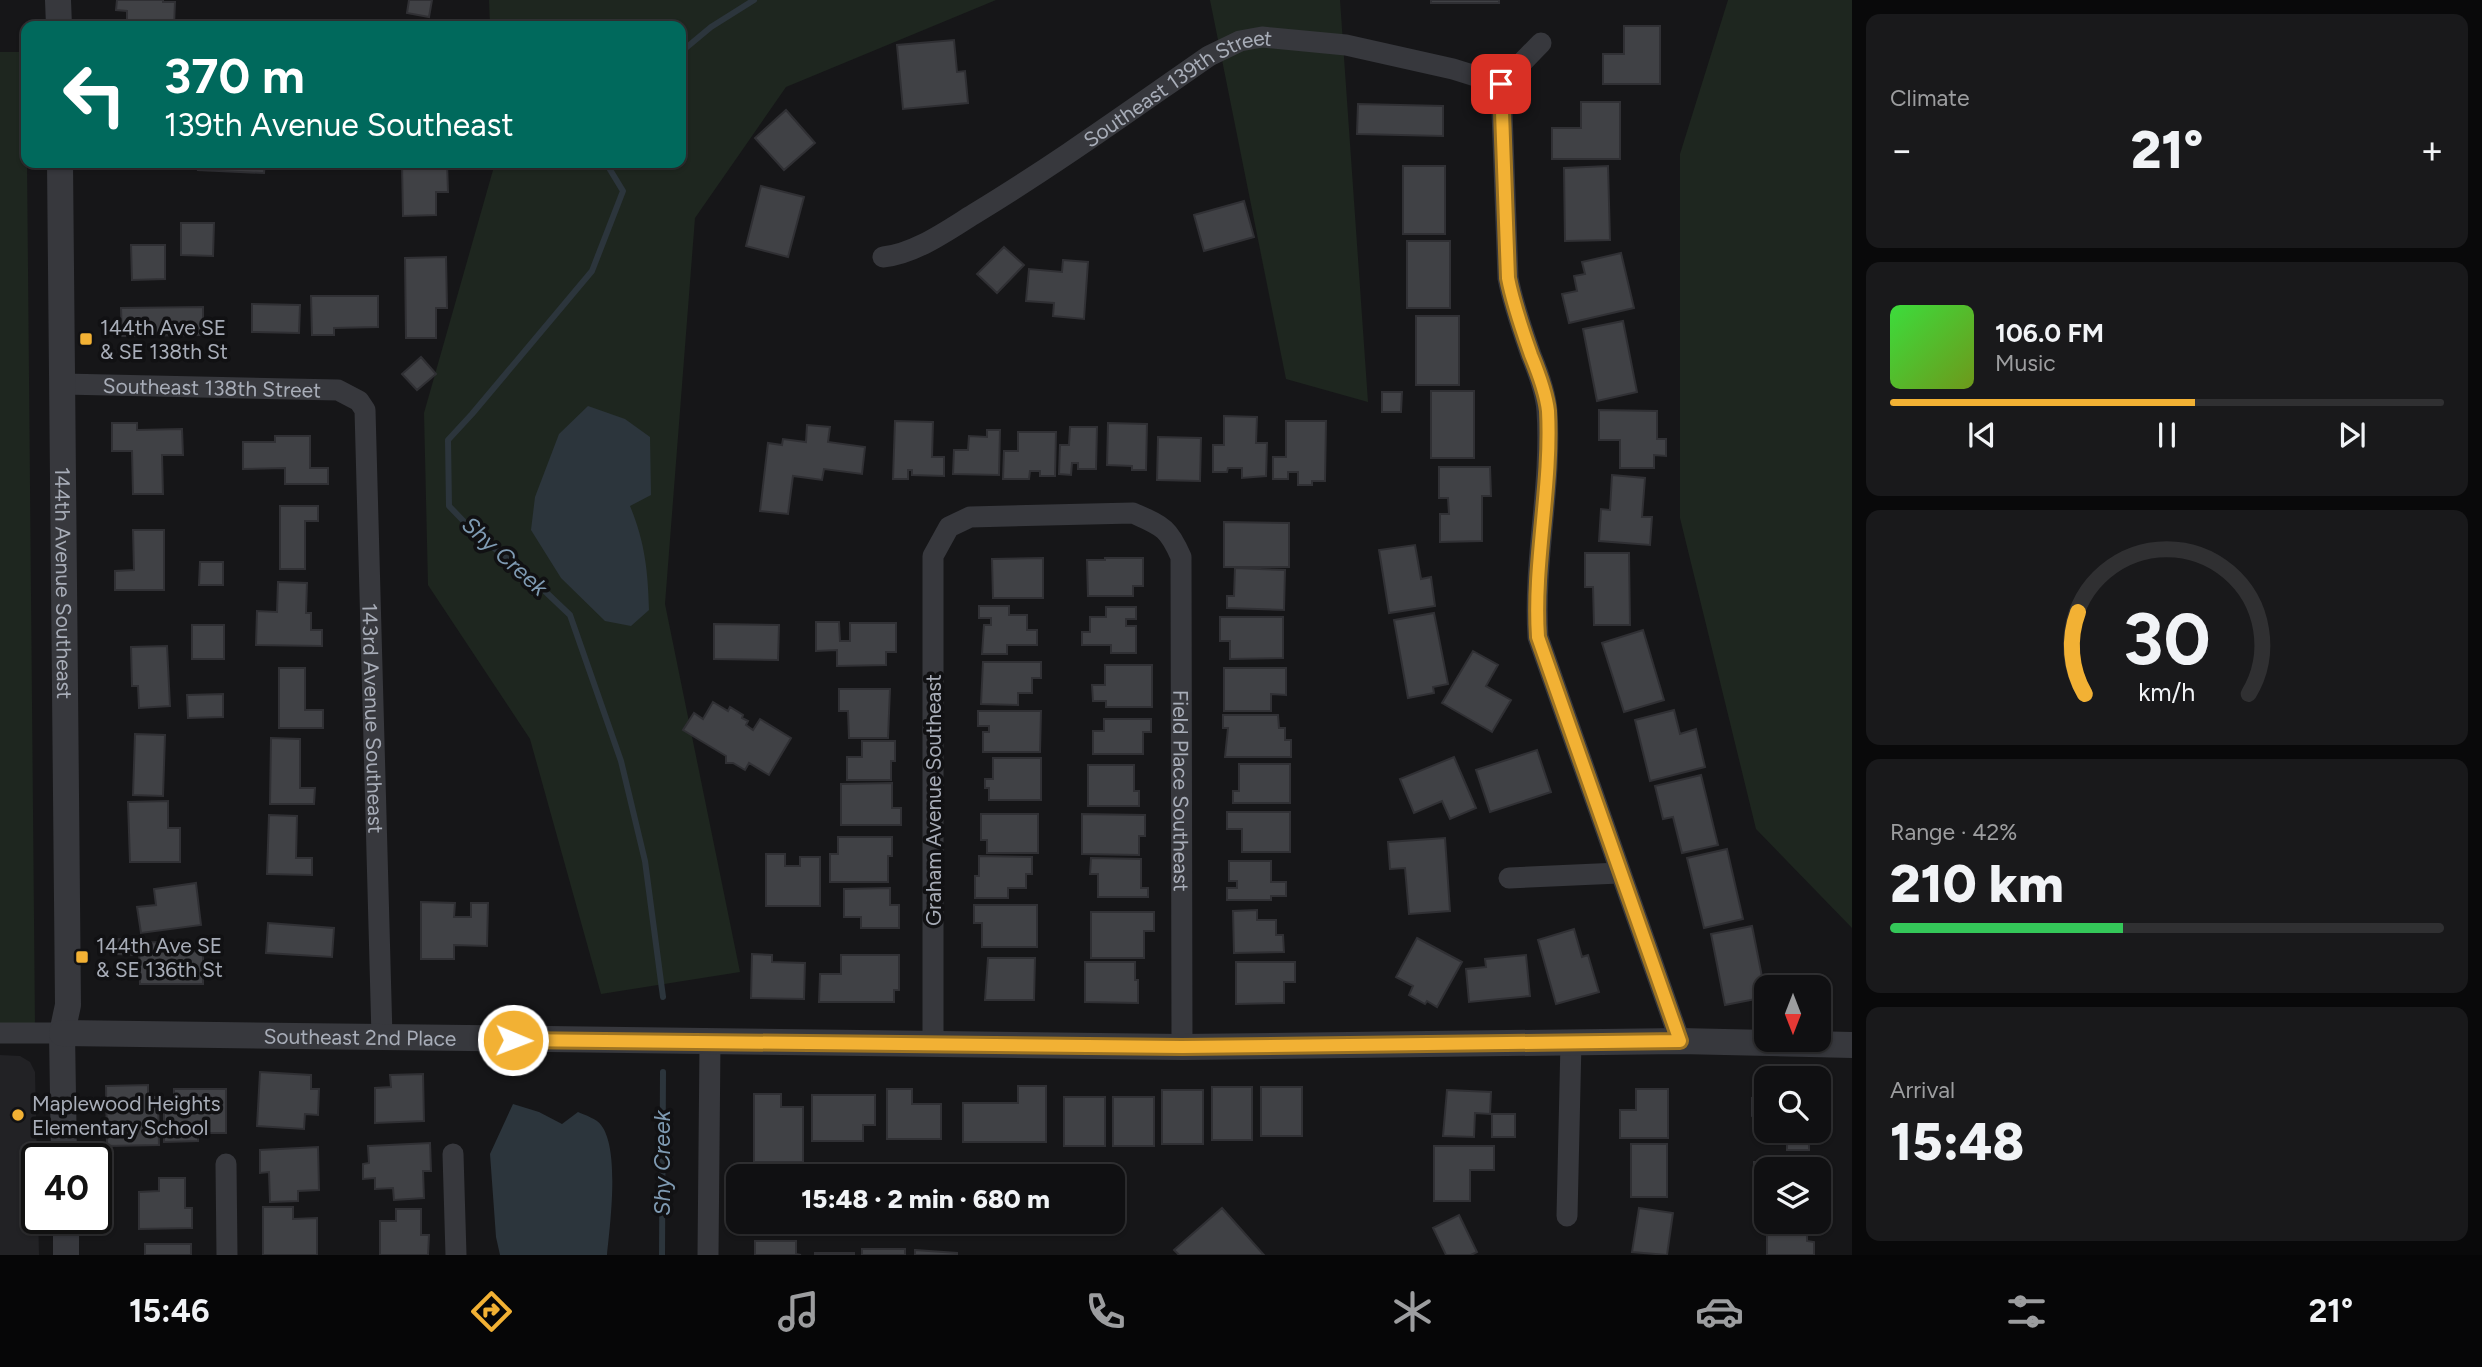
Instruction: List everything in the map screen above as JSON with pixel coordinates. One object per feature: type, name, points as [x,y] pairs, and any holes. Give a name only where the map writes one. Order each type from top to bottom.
[{"type":"street","points":[[58,0],[59,21]]},
{"type":"street","name":"Southeast 139th Street","points":[[883,257],[914,247],[943,232],[1036,177],[1209,56],[1240,41],[1262,37],[1346,45],[1454,69],[1501,84]]},
{"type":"street","points":[[1541,43],[1501,84],[1508,278],[1513,304],[1539,375],[1548,409],[1536,608],[1538,637],[1680,1041]]},
{"type":"street","name":"144th Avenue Southeast","points":[[60,168],[68,1005],[62,1032],[64,1143]]},
{"type":"street","name":"Southeast 138th Street","points":[[63,384],[338,390],[359,401]]},
{"type":"street","name":"143rd Avenue Southeast","points":[[359,401],[367,420],[382,1038]]},
{"type":"street","name":"Field Place Southeast","points":[[933,556],[949,527],[970,517],[1133,513],[1171,535],[1181,557],[1182,1047]]},
{"type":"street","name":"Graham Avenue Southeast","points":[[933,556],[933,1045]]},
{"type":"street","points":[[1509,878],[1619,873]]},
{"type":"street","name":"Southeast 2nd Place","points":[[0,1033],[1182,1047],[1680,1041],[1852,1045]]},
{"type":"street","points":[[708,1255],[710,1042]]},
{"type":"street","points":[[1567,1216],[1571,1042]]},
{"type":"street","points":[[453,1154],[456,1255]]},
{"type":"street","points":[[226,1164],[227,1255]]},
{"type":"street","points":[[65,1234],[66,1255]]},
{"type":"shaded area","points":[[489,0],[996,0],[786,87],[695,218],[665,604],[740,972],[601,994],[530,739],[428,585],[424,413],[494,168],[686,168],[686,21],[490,21]]},
{"type":"shaded area","points":[[1210,0],[1340,0],[1368,402],[1286,379]]},
{"type":"shaded area","points":[[1728,0],[1852,0],[1852,928],[1756,829],[1680,518],[1680,154]]},
{"type":"shaded area","points":[[0,52],[21,52],[21,168],[27,168],[35,1026],[0,1025]]},
{"type":"shaded area","points":[[588,406],[625,419],[650,437],[651,495],[630,506],[645,557],[649,610],[631,626],[605,621],[561,578],[531,530],[535,497],[559,434]]},
{"type":"shaded area","name":"Maplewood Heights Elementary School","points":[[0,1055],[20,1056],[30,1062],[35,1072],[37,1143],[21,1143],[21,1234],[39,1234],[39,1255],[0,1255]]},
{"type":"shaded area","points":[[513,1104],[539,1112],[562,1124],[578,1112],[601,1125],[607,1136],[612,1169],[607,1255],[500,1255],[496,1237],[490,1154]]},
{"type":"building","points":[[117,0],[175,2],[174,21],[127,21],[127,11],[116,10]]},
{"type":"building","points":[[409,0],[432,0],[429,17],[407,13]]},
{"type":"building","points":[[1431,0],[1499,0],[1499,3],[1431,3]]},
{"type":"building","points":[[1624,26],[1660,26],[1660,84],[1603,84],[1603,54],[1624,54]]},
{"type":"building","points":[[954,40],[957,72],[965,71],[968,103],[903,109],[897,45]]},
{"type":"building","points":[[1581,102],[1620,102],[1620,159],[1552,159],[1552,128],[1581,128]]},
{"type":"building","points":[[1358,104],[1443,106],[1443,136],[1357,134]]},
{"type":"building","points":[[786,110],[815,143],[784,170],[755,138]]},
{"type":"building","points":[[1403,166],[1445,166],[1445,234],[1403,234]]},
{"type":"building","points":[[1608,166],[1610,240],[1565,241],[1564,168]]},
{"type":"building","points":[[198,168],[264,168],[264,173]]},
{"type":"building","points":[[402,168],[447,168],[448,192],[436,192],[436,215],[403,216]]},
{"type":"building","points":[[761,186],[804,197],[788,257],[746,246]]},
{"type":"building","points":[[1244,201],[1254,237],[1204,251],[1194,215]]},
{"type":"building","points":[[181,223],[214,223],[213,256],[181,255]]},
{"type":"building","points":[[1407,241],[1450,241],[1450,308],[1407,308]]},
{"type":"building","points":[[131,245],[165,245],[165,279],[132,280]]},
{"type":"building","points":[[1004,247],[1024,265],[997,293],[977,274]]},
{"type":"building","points":[[1621,253],[1634,308],[1569,323],[1562,294],[1577,291],[1574,276],[1585,274],[1582,262]]},
{"type":"building","points":[[446,257],[447,308],[436,308],[436,338],[406,338],[405,258]]},
{"type":"building","points":[[1063,260],[1088,262],[1084,319],[1053,316],[1054,303],[1026,301],[1029,269],[1062,272]]},
{"type":"building","points":[[311,296],[378,296],[378,327],[334,328],[334,335],[312,335]]},
{"type":"building","points":[[252,304],[300,305],[299,333],[252,332]]},
{"type":"building","points":[[203,307],[203,335],[122,336],[121,308]]},
{"type":"building","points":[[1416,316],[1459,316],[1459,385],[1416,385]]},
{"type":"building","points":[[1623,321],[1637,392],[1597,401],[1583,329]]},
{"type":"building","points":[[421,357],[436,374],[417,390],[402,374]]},
{"type":"building","points":[[1431,391],[1474,391],[1474,458],[1431,458]]},
{"type":"building","points":[[1382,392],[1402,392],[1401,412],[1382,412]]},
{"type":"building","points":[[1599,410],[1657,411],[1657,439],[1666,439],[1666,456],[1654,455],[1654,468],[1620,468],[1620,440],[1599,440]]},
{"type":"building","points":[[1224,416],[1257,417],[1256,443],[1267,443],[1266,476],[1242,478],[1242,468],[1213,472],[1213,445],[1224,445]]},
{"type":"building","points":[[895,421],[933,422],[932,457],[944,457],[944,476],[912,475],[912,470],[908,470],[908,479],[893,479]]},
{"type":"building","points":[[1286,421],[1326,421],[1325,481],[1298,485],[1298,472],[1288,472],[1288,479],[1273,479],[1273,457],[1286,457]]},
{"type":"building","points":[[112,423],[137,423],[137,430],[182,429],[183,455],[162,455],[163,494],[133,494],[132,451],[112,451]]},
{"type":"building","points":[[1108,423],[1147,424],[1146,470],[1132,470],[1132,466],[1107,465]]},
{"type":"building","points":[[807,425],[830,427],[828,442],[865,447],[862,474],[824,469],[822,480],[793,476],[788,514],[760,511],[768,443],[782,445],[783,439],[806,442]]},
{"type":"building","points":[[1070,427],[1097,427],[1096,469],[1078,469],[1078,463],[1072,463],[1071,475],[1059,474],[1060,445],[1069,445]]},
{"type":"building","points":[[987,430],[1000,430],[999,475],[953,474],[954,450],[968,450],[969,436],[987,437]]},
{"type":"building","points":[[1018,432],[1056,432],[1055,476],[1040,476],[1040,471],[1030,471],[1029,479],[1003,479],[1004,451],[1018,451]]},
{"type":"building","points":[[275,436],[310,436],[310,468],[328,468],[328,484],[285,484],[285,468],[243,469],[243,442],[275,442]]},
{"type":"building","points":[[1158,437],[1201,438],[1200,481],[1157,480]]},
{"type":"building","points":[[1439,467],[1490,467],[1491,496],[1482,496],[1482,541],[1440,542],[1440,514],[1449,514],[1448,498],[1439,498]]},
{"type":"building","points":[[1612,475],[1645,478],[1642,517],[1652,517],[1650,545],[1599,541],[1601,509],[1610,510]]},
{"type":"building","points":[[280,506],[318,506],[318,521],[305,521],[305,569],[280,569]]},
{"type":"building","points":[[1224,522],[1289,523],[1289,567],[1224,567]]},
{"type":"building","points":[[133,530],[164,530],[164,590],[115,590],[115,571],[134,570]]},
{"type":"building","points":[[1415,545],[1421,579],[1431,577],[1435,606],[1389,613],[1379,550]]},
{"type":"building","points":[[1585,553],[1629,553],[1630,625],[1594,625],[1593,587],[1585,587]]},
{"type":"building","points":[[1043,558],[1043,598],[993,598],[992,559]]},
{"type":"building","points":[[1143,558],[1143,586],[1133,586],[1133,596],[1088,596],[1087,560]]},
{"type":"building","points":[[200,562],[223,562],[223,585],[199,585]]},
{"type":"building","points":[[1235,568],[1285,570],[1284,610],[1227,608],[1227,596],[1234,596]]},
{"type":"building","points":[[278,582],[307,583],[306,613],[311,613],[311,630],[322,630],[322,646],[256,645],[257,611],[277,612]]},
{"type":"building","points":[[979,606],[1009,606],[1009,615],[1027,615],[1027,630],[1037,630],[1037,645],[1007,645],[1007,654],[982,654],[984,625],[991,625],[991,618],[979,618]]},
{"type":"building","points":[[1106,607],[1136,607],[1136,619],[1126,619],[1126,626],[1136,626],[1136,653],[1111,653],[1111,645],[1082,645],[1082,632],[1090,632],[1090,617],[1106,617]]},
{"type":"building","points":[[1434,613],[1448,684],[1433,687],[1434,693],[1408,698],[1394,620]]},
{"type":"building","points":[[1220,617],[1283,617],[1283,658],[1230,659],[1230,641],[1220,641]]},
{"type":"building","points":[[816,622],[839,622],[840,641],[850,641],[850,623],[896,623],[896,652],[886,652],[886,665],[837,666],[837,650],[816,651]]},
{"type":"building","points":[[714,624],[779,625],[778,660],[714,659]]},
{"type":"building","points":[[192,625],[224,625],[224,659],[192,659]]},
{"type":"building","points":[[1643,630],[1664,700],[1624,712],[1602,643]]},
{"type":"building","points":[[167,646],[170,706],[139,708],[138,686],[132,686],[131,647]]},
{"type":"building","points":[[1473,651],[1498,665],[1486,686],[1511,700],[1492,732],[1442,703]]},
{"type":"building","points":[[983,662],[1041,662],[1041,678],[1032,678],[1032,693],[1018,693],[1018,705],[981,704]]},
{"type":"building","points":[[1105,665],[1152,665],[1152,707],[1106,707],[1106,701],[1093,701],[1092,685],[1105,685]]},
{"type":"building","points":[[279,668],[305,668],[305,710],[323,710],[323,728],[279,728]]},
{"type":"building","points":[[1224,668],[1286,668],[1286,695],[1271,694],[1271,711],[1224,711]]},
{"type":"building","points":[[839,689],[890,689],[888,738],[849,738],[848,711],[839,711]]},
{"type":"building","points":[[223,694],[223,717],[188,718],[187,695]]},
{"type":"building","points":[[713,702],[728,711],[730,707],[743,715],[742,718],[748,721],[746,725],[753,730],[760,719],[791,738],[769,775],[749,763],[745,770],[733,763],[726,763],[726,756],[683,730],[694,713],[703,719]]},
{"type":"building","points":[[1674,710],[1680,734],[1696,729],[1705,767],[1650,781],[1635,720]]},
{"type":"building","points":[[978,711],[1041,711],[1040,752],[983,752],[983,732],[989,732],[989,726],[978,726]]},
{"type":"building","points":[[1223,715],[1278,715],[1279,728],[1285,728],[1285,740],[1291,740],[1291,757],[1225,757],[1228,728],[1223,728]]},
{"type":"building","points":[[1104,719],[1151,719],[1151,732],[1143,732],[1143,754],[1093,754],[1093,731],[1104,731]]},
{"type":"building","points":[[135,734],[165,735],[163,796],[133,795]]},
{"type":"building","points":[[271,738],[300,739],[300,788],[315,788],[314,804],[270,804]]},
{"type":"building","points":[[862,741],[895,741],[891,780],[847,780],[847,757],[862,757]]},
{"type":"building","points":[[1537,750],[1551,792],[1490,812],[1476,770]]},
{"type":"building","points":[[1454,757],[1476,808],[1450,819],[1442,801],[1414,813],[1400,779]]},
{"type":"building","points":[[993,758],[1041,758],[1041,800],[989,800],[989,788],[985,788],[985,779],[993,779]]},
{"type":"building","points":[[1239,764],[1290,764],[1290,803],[1233,803],[1233,791],[1239,791]]},
{"type":"building","points":[[1088,765],[1134,765],[1134,791],[1139,791],[1139,806],[1088,806]]},
{"type":"building","points":[[1701,775],[1718,845],[1682,853],[1673,817],[1663,819],[1655,786]]},
{"type":"building","points":[[892,783],[892,808],[901,808],[901,825],[841,825],[841,784]]},
{"type":"building","points":[[168,801],[168,828],[180,828],[180,862],[130,862],[128,802]]},
{"type":"building","points":[[1227,812],[1290,812],[1290,852],[1242,852],[1242,829],[1227,829]]},
{"type":"building","points":[[981,814],[1038,814],[1038,853],[987,853],[987,840],[981,840]]},
{"type":"building","points":[[1082,814],[1145,815],[1145,836],[1139,836],[1139,855],[1082,854]]},
{"type":"building","points":[[269,815],[297,816],[296,858],[312,858],[312,875],[267,874]]},
{"type":"building","points":[[838,837],[892,837],[892,856],[888,856],[888,882],[830,882],[830,854],[838,854]]},
{"type":"building","points":[[1445,838],[1450,911],[1409,914],[1405,868],[1390,869],[1388,842]]},
{"type":"building","points":[[1727,849],[1743,919],[1704,928],[1687,858]]},
{"type":"building","points":[[766,854],[785,854],[785,866],[800,866],[800,857],[820,857],[820,906],[766,906]]},
{"type":"building","points":[[979,856],[1032,857],[1032,874],[1026,874],[1026,888],[1008,888],[1008,898],[975,898]]},
{"type":"building","points":[[1091,858],[1141,859],[1141,888],[1148,888],[1148,897],[1098,897],[1098,874],[1090,874]]},
{"type":"building","points":[[1229,861],[1271,861],[1271,882],[1286,882],[1286,896],[1271,896],[1271,900],[1227,900],[1227,888],[1237,888],[1237,881],[1229,881]]},
{"type":"building","points":[[196,883],[201,925],[141,933],[137,907],[156,905],[154,889]]},
{"type":"building","points":[[890,888],[890,905],[899,905],[899,928],[861,928],[861,917],[844,917],[844,889]]},
{"type":"building","points":[[421,902],[455,903],[454,917],[471,917],[471,903],[488,903],[487,946],[454,945],[454,959],[421,959]]},
{"type":"building","points":[[974,905],[1037,905],[1037,947],[982,947],[982,923],[974,923]]},
{"type":"building","points":[[1257,910],[1257,920],[1276,920],[1276,935],[1283,935],[1284,952],[1234,953],[1233,911]]},
{"type":"building","points":[[1091,912],[1154,912],[1154,931],[1144,931],[1144,958],[1091,958]]},
{"type":"building","points":[[268,923],[334,928],[332,957],[266,953]]},
{"type":"building","points":[[1752,926],[1762,975],[1754,975],[1754,999],[1725,1005],[1711,934]]},
{"type":"building","points":[[1574,929],[1582,957],[1588,955],[1599,992],[1556,1004],[1538,940]]},
{"type":"building","points":[[1417,938],[1462,962],[1437,1007],[1409,995],[1413,986],[1396,977]]},
{"type":"building","points":[[118,939],[135,940],[135,955],[117,954]]},
{"type":"building","points":[[159,942],[159,952],[203,951],[203,984],[140,984],[139,943]]},
{"type":"building","points":[[752,954],[772,955],[772,962],[805,963],[804,999],[751,998]]},
{"type":"building","points":[[841,955],[899,955],[899,990],[894,990],[894,1002],[819,1002],[820,974],[841,974]]},
{"type":"building","points":[[1526,955],[1530,996],[1469,1002],[1466,969],[1486,967],[1485,959]]},
{"type":"building","points":[[988,958],[1035,958],[1034,1000],[985,1000]]},
{"type":"building","points":[[1085,962],[1135,962],[1138,1003],[1085,1002]]},
{"type":"building","points":[[1236,962],[1295,962],[1295,982],[1284,982],[1284,1003],[1236,1004]]},
{"type":"building","points":[[260,1072],[311,1075],[311,1089],[319,1089],[318,1115],[305,1114],[304,1129],[257,1126]]},
{"type":"building","points":[[423,1074],[424,1121],[375,1123],[375,1088],[391,1087],[390,1075]]},
{"type":"building","points":[[148,1085],[148,1097],[158,1097],[159,1145],[112,1146],[112,1143],[107,1143],[106,1086]]},
{"type":"building","points":[[1018,1086],[1046,1086],[1046,1142],[963,1142],[963,1103],[1018,1103]]},
{"type":"building","points":[[1212,1087],[1252,1087],[1252,1140],[1212,1140]]},
{"type":"building","points":[[1261,1087],[1302,1087],[1302,1136],[1261,1136]]},
{"type":"building","points":[[174,1089],[226,1089],[226,1133],[198,1133],[198,1141],[164,1142],[164,1110],[174,1110]]},
{"type":"building","points":[[887,1089],[912,1089],[912,1104],[941,1104],[941,1139],[887,1139]]},
{"type":"building","points":[[1636,1089],[1668,1089],[1668,1138],[1620,1138],[1620,1110],[1636,1110]]},
{"type":"building","points":[[1162,1090],[1203,1090],[1203,1144],[1162,1144]]},
{"type":"building","points":[[1447,1090],[1491,1092],[1490,1114],[1475,1113],[1474,1137],[1443,1136]]},
{"type":"building","points":[[754,1094],[781,1094],[781,1107],[803,1107],[803,1162],[754,1162]]},
{"type":"building","points":[[812,1095],[875,1095],[875,1125],[863,1125],[863,1141],[812,1141]]},
{"type":"building","points":[[1064,1097],[1105,1097],[1105,1146],[1064,1146]]},
{"type":"building","points":[[1113,1097],[1154,1097],[1154,1146],[1113,1146]]},
{"type":"building","points":[[1752,1098],[1754,1116],[1752,1116]]},
{"type":"building","points":[[1492,1114],[1515,1114],[1515,1137],[1492,1137]]},
{"type":"building","points":[[430,1143],[431,1171],[423,1171],[424,1198],[394,1200],[393,1188],[375,1189],[375,1178],[363,1179],[363,1164],[369,1163],[368,1146]]},
{"type":"building","points":[[1787,1143],[1809,1143],[1809,1150],[1787,1150]]},
{"type":"building","points":[[1631,1144],[1667,1144],[1667,1197],[1631,1197]]},
{"type":"building","points":[[1434,1146],[1494,1146],[1494,1170],[1470,1170],[1470,1201],[1434,1201]]},
{"type":"building","points":[[318,1147],[319,1190],[298,1191],[298,1201],[270,1202],[269,1172],[260,1173],[260,1150]]},
{"type":"building","points":[[159,1178],[185,1178],[185,1208],[192,1208],[192,1228],[139,1229],[139,1192],[159,1191]]},
{"type":"building","points":[[263,1207],[293,1207],[293,1219],[317,1218],[317,1255],[263,1255]]},
{"type":"building","points":[[1222,1208],[1264,1255],[1179,1255],[1174,1250]]},
{"type":"building","points":[[1639,1208],[1673,1213],[1667,1255],[1632,1252]]},
{"type":"building","points":[[396,1209],[421,1209],[421,1235],[429,1235],[428,1255],[380,1255],[380,1221],[396,1221]]},
{"type":"building","points":[[1459,1215],[1477,1252],[1471,1255],[1446,1255],[1433,1228]]},
{"type":"building","points":[[1767,1234],[1807,1234],[1807,1241],[1814,1242],[1814,1255],[1767,1255]]},
{"type":"building","points":[[755,1241],[796,1241],[796,1254],[801,1255],[755,1255]]},
{"type":"building","points":[[145,1244],[191,1244],[191,1255],[145,1255]]},
{"type":"building","points":[[862,1249],[905,1249],[905,1255],[862,1255]]},
{"type":"building","points":[[915,1250],[957,1253],[957,1255],[915,1255]]},
{"type":"building","points":[[854,1253],[854,1255],[815,1255]]},
{"type":"waterway","name":"Shy Creek","points":[[686,48],[711,27],[754,0]]},
{"type":"waterway","name":"Shy Creek","points":[[609,168],[623,191],[592,271],[448,440],[449,506],[474,532],[530,577],[570,615],[621,761],[645,861],[663,997]]},
{"type":"waterway","name":"Shy Creek","points":[[662,1255],[663,1072]]},
{"type":"place","name":"144th Ave SE & SE 138th St","points":[[86,339]]},
{"type":"place","name":"144th Ave SE & SE 136th St","points":[[82,957]]},
{"type":"place","name":"Maplewood Heights Elementary School","points":[[18,1115]]},
{"type":"route","points":[[513,1040],[1182,1047],[1680,1041],[1538,637],[1536,608],[1548,409],[1539,375],[1513,304],[1508,278],[1501,84]]}]
